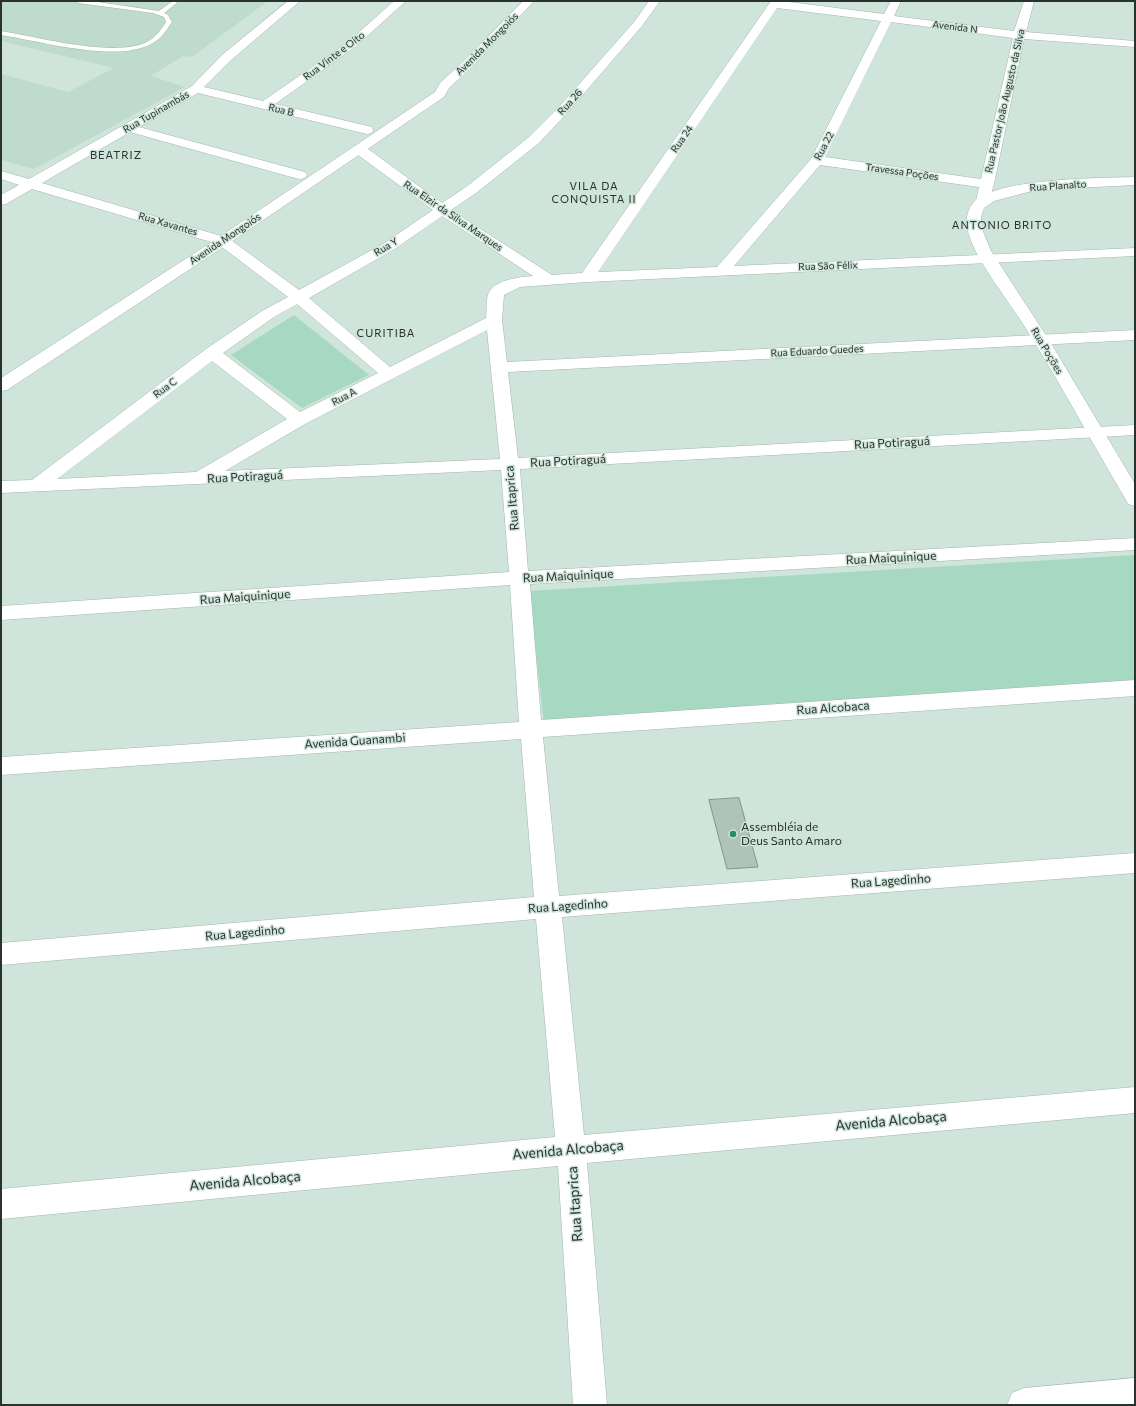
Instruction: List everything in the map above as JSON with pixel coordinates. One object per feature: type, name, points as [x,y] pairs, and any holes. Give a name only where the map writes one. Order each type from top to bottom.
[{"type":"street","name":"Rua Tupinambás","points":[[1,201],[196,89],[226,58],[295,1]]},
{"type":"street","name":"Rua Vinte e Oito","points":[[264,106],[351,45],[401,1]]},
{"type":"street","name":"Avenida Mongoiós","points":[[1,386],[223,242],[440,94],[444,86],[468,64],[529,1]]},
{"type":"street","name":"Rua 26","points":[[471,190],[534,140],[563,110],[655,1]]},
{"type":"street","name":"Rua 22","points":[[721,270],[817,160],[896,1]]},
{"type":"street","name":"Rua Pastor João Augusto da Silva","points":[[983,201],[1019,35],[1029,1]]},
{"type":"street","name":"Avenida N","points":[[776,2],[1019,35],[1135,44]]},
{"type":"street","name":"Rua 24","points":[[587,277],[776,2]]},
{"type":"street","name":"Avenida Mongoiós","points":[[1,370],[208,236],[424,93],[444,86]]},
{"type":"street","name":"Rua B","points":[[196,89],[367,130]]},
{"type":"street","points":[[129,128],[300,175]]},
{"type":"street","name":"Rua Elzir da Silva Marques","points":[[359,150],[442,210],[549,280]]},
{"type":"street","name":"Travessa Poções","points":[[817,160],[987,184]]},
{"type":"street","name":"Rua Xavantes","points":[[1,175],[208,236],[223,242],[297,296],[389,374]]},
{"type":"street","name":"Rua Planalto","points":[[983,201],[991,196],[1023,188],[1135,180]]},
{"type":"street","name":"Rua Y","points":[[297,296],[388,247],[471,190]]},
{"type":"street","name":"Rua Poções","points":[[983,201],[976,209],[974,219],[976,236],[1041,340],[1135,500]]},
{"type":"street","name":"Rua São Félix","points":[[520,282],[721,270],[1135,252]]},
{"type":"street","name":"Rua Itaprica","points":[[520,282],[511,284],[498,291],[496,295],[494,320],[510,464],[531,729]]},
{"type":"street","name":"Rua C","points":[[37,485],[212,353],[268,314],[297,296]]},
{"type":"street","name":"Rua A","points":[[197,479],[299,420],[494,320]]},
{"type":"street","name":"Rua Eduardo Guedes","points":[[500,367],[1135,334]]},
{"type":"street","points":[[212,353],[299,420]]},
{"type":"street","name":"Rua Potiraguá","points":[[1,487],[510,464],[1135,430]]},
{"type":"street","name":"Rua Maiquinique","points":[[1,614],[519,578],[1135,544]]},
{"type":"street","name":"Rua Alcobaca","points":[[531,729],[1135,688]]},
{"type":"street","points":[[531,729],[549,908]]},
{"type":"street","name":"Avenida Guanambi","points":[[1,766],[531,729]]},
{"type":"street","name":"Rua Lagedinho","points":[[1,954],[549,908],[1135,863]]},
{"type":"street","name":"Rua Itaprica","points":[[549,908],[571,1150],[590,1405]]},
{"type":"street","name":"Avenida Alcobaça","points":[[1,1204],[571,1150],[1135,1100]]},
{"type":"street","points":[[1024,1405],[1135,1394]]},
{"type":"lane","points":[[1,33],[88,48],[108,50],[127,49],[144,45],[157,38],[166,31],[169,22],[166,16],[154,11],[78,1]]},
{"type":"lane","points":[[160,13],[176,1]]},
{"type":"shaded area","points":[[1,1],[268,1],[192,57],[183,56],[151,76],[185,87],[34,169],[1,160],[1,74],[68,92],[114,68],[1,41]]},
{"type":"green space","points":[[294,315],[369,375],[302,408],[231,355]]},
{"type":"green space","points":[[1135,555],[1135,683],[544,724],[529,591]]},
{"type":"building","name":"Assembléia de Deus Santo Amaro","points":[[739,798],[758,867],[727,869],[709,800]]},
{"type":"place","name":"Assembléia de Deus Santo Amaro","points":[[733,834]]},
{"type":"district","name":"BEATRIZ","points":[[116,155]]},
{"type":"district","name":"VILA DA CONQUISTA II","points":[[594,192]]},
{"type":"district","name":"ANTONIO BRITO","points":[[1002,225]]},
{"type":"district","name":"CURITIBA","points":[[386,333]]}]
